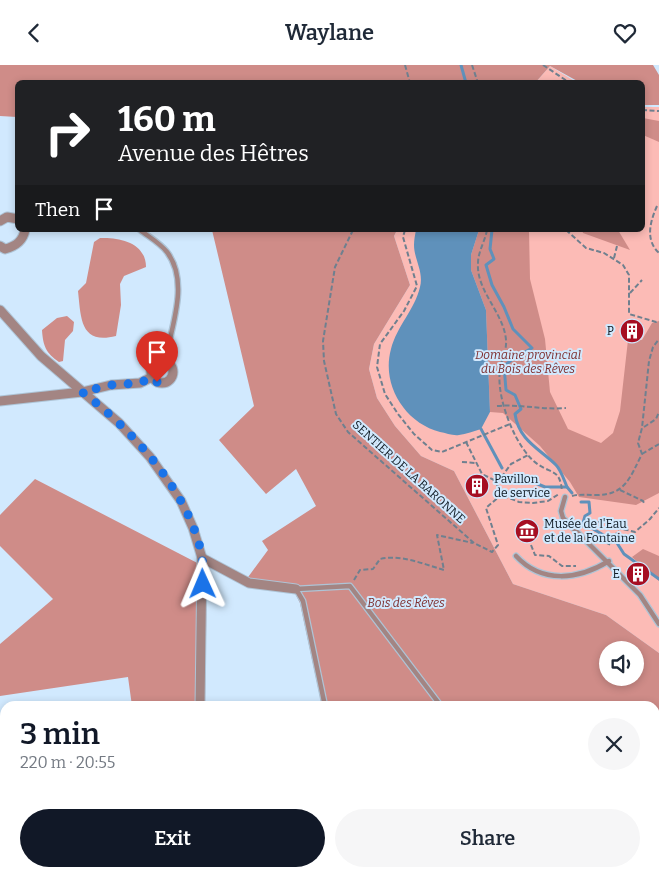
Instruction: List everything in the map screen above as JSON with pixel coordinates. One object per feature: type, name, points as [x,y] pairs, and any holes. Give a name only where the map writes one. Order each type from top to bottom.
[{"type":"street","points":[[0,221],[7,217],[15,218]]},
{"type":"street","points":[[0,246],[5,249],[12,247],[19,242],[24,232]]},
{"type":"street","points":[[0,310],[41,356],[119,423],[168,481],[181,501],[194,528],[202,559],[200,701]]},
{"type":"street","points":[[158,361],[165,361],[171,365],[173,372],[171,379],[165,383],[157,382],[152,377],[153,365],[158,361]]},
{"type":"street","points":[[0,401],[82,392],[111,385],[140,383],[152,377]]},
{"type":"street","points":[[202,559],[249,583],[296,589]]},
{"type":"lane","points":[[142,232],[168,253],[178,275],[178,291],[165,361]]},
{"type":"lane","points":[[565,497],[561,511],[563,518],[640,595],[659,624]]},
{"type":"lane","points":[[516,556],[526,567],[541,575],[564,576],[587,572],[608,561]]},
{"type":"lane","points":[[324,701],[303,601],[296,589],[350,586],[437,701]]},
{"type":"path","points":[[406,65],[409,80]]},
{"type":"path","points":[[472,65],[477,80]]},
{"type":"path","points":[[543,65],[566,80]]},
{"type":"path","points":[[549,69],[550,65]]},
{"type":"path","points":[[645,109],[659,111]]},
{"type":"path","points":[[657,206],[650,230],[652,247],[659,253]]},
{"type":"path","name":"SENTIER DE LA BARONNE","points":[[352,232],[335,267],[324,333],[324,361],[336,414],[348,432],[474,543],[492,552],[498,545],[486,508],[502,494]]},
{"type":"path","points":[[405,232],[403,237],[417,286],[404,311],[380,344],[377,367],[385,394],[414,434],[432,450],[449,451],[466,441],[510,424]]},
{"type":"path","points":[[466,441],[482,475],[494,480],[502,494],[519,502],[533,503],[548,501],[562,492],[558,476],[551,470],[538,465],[528,455],[510,424],[499,373],[505,352],[505,332],[485,292],[478,269],[478,261],[487,232]]},
{"type":"path","points":[[568,232],[586,248],[604,253],[623,265],[629,275],[629,314],[656,322],[659,321]]},
{"type":"path","points":[[614,259],[617,246]]},
{"type":"path","points":[[630,294],[642,279]]},
{"type":"path","points":[[642,454],[638,443],[642,428],[649,361],[653,347],[659,339]]},
{"type":"path","points":[[496,406],[513,404],[526,407],[566,408]]},
{"type":"path","points":[[642,428],[656,419],[659,412]]},
{"type":"path","points":[[656,419],[659,422]]},
{"type":"path","points":[[620,490],[642,454],[659,443]]},
{"type":"path","points":[[494,480],[503,475],[512,464],[528,455]]},
{"type":"path","points":[[462,462],[476,463]]},
{"type":"path","points":[[503,475],[515,484],[521,481]]},
{"type":"path","points":[[565,497],[581,494],[597,495],[620,490],[643,501],[645,505]]},
{"type":"path","points":[[583,526],[602,521],[635,532],[659,508]]},
{"type":"path","points":[[579,528],[584,533],[611,545],[619,528]]},
{"type":"path","points":[[350,586],[360,570],[373,569],[380,559],[388,557],[409,560],[444,570],[437,535],[474,543]]},
{"type":"path","points":[[531,545],[535,555],[549,556],[557,564],[577,566],[587,572]]},
{"type":"green space","points":[[0,65],[653,65],[659,75],[659,105],[645,105],[645,80],[575,80],[550,66],[538,80],[15,80],[15,117],[0,116]]},
{"type":"green space","points":[[550,66],[573,80],[538,80]]},
{"type":"green space","name":"Domaine provincial du Bois des Rêves","points":[[645,107],[659,107],[659,653],[606,615],[513,584],[454,471],[421,456],[395,426],[377,398],[369,369],[374,344],[410,285],[394,236],[396,232],[645,232]]},
{"type":"green space","points":[[645,118],[659,121],[659,142],[645,136]]},
{"type":"green space","name":"Bois des Rêves","points":[[212,232],[396,232],[394,236],[410,285],[374,344],[369,369],[377,398],[395,426],[421,456],[454,471],[513,584],[606,615],[642,641],[599,641],[599,686],[644,686],[644,642],[659,653],[659,701],[321,701],[300,603],[295,593],[243,584],[268,550],[262,541],[316,506],[296,469],[266,494],[219,440],[254,406]]},
{"type":"green space","points":[[478,232],[529,232],[530,279],[545,339],[550,392],[568,429],[601,443],[613,433],[620,411],[628,340],[642,340],[652,323],[659,321],[659,493],[636,505],[579,497],[570,482],[540,446],[503,413],[490,412],[486,310],[471,270],[471,255]]},
{"type":"green space","points":[[619,232],[630,250],[583,233]]},
{"type":"green space","points":[[100,238],[123,240],[137,247],[142,252],[146,267],[124,276],[120,284],[121,305],[116,336],[104,338],[95,337],[85,327],[80,311],[78,291],[86,283],[94,242]]},
{"type":"green space","points":[[67,316],[74,322],[73,331],[65,340],[63,361],[59,362],[46,349],[42,330],[57,318]]},
{"type":"green space","points":[[35,479],[207,568],[205,701],[131,701],[128,677],[0,696],[0,644],[53,599],[0,546],[0,515]]},
{"type":"green space","points":[[643,549],[659,556],[659,581],[632,557]]},
{"type":"water","points":[[416,232],[478,232],[471,255],[471,270],[486,310],[490,412],[481,429],[454,435],[427,427],[406,411],[393,389],[389,363],[391,349],[397,333],[418,295],[421,281],[414,239]]},
{"type":"waterway","points":[[461,65],[465,80]]},
{"type":"waterway","points":[[492,232],[490,249],[494,259],[486,265],[492,285],[513,329],[532,348],[504,366],[506,390],[515,395],[521,409],[515,414],[521,431],[531,444],[558,467],[567,487]]},
{"type":"waterway","points":[[481,429],[502,468]]},
{"type":"waterway","points":[[528,480],[545,487],[567,487],[572,493]]},
{"type":"waterway","points":[[581,502],[589,502],[590,513],[585,516],[583,523],[617,543],[624,554],[659,579]]},
{"type":"place","name":"P","points":[[632,331]]},
{"type":"place","name":"Pavillon de service","points":[[477,486]]},
{"type":"place","name":"Musée de l'Eau et de la Fontaine","points":[[527,531]]},
{"type":"place","name":"E","points":[[638,574]]},
{"type":"route","points":[[157,382],[152,377],[140,383],[111,385],[82,392],[119,423],[150,457],[173,488],[194,528],[202,559],[203,584]]}]
